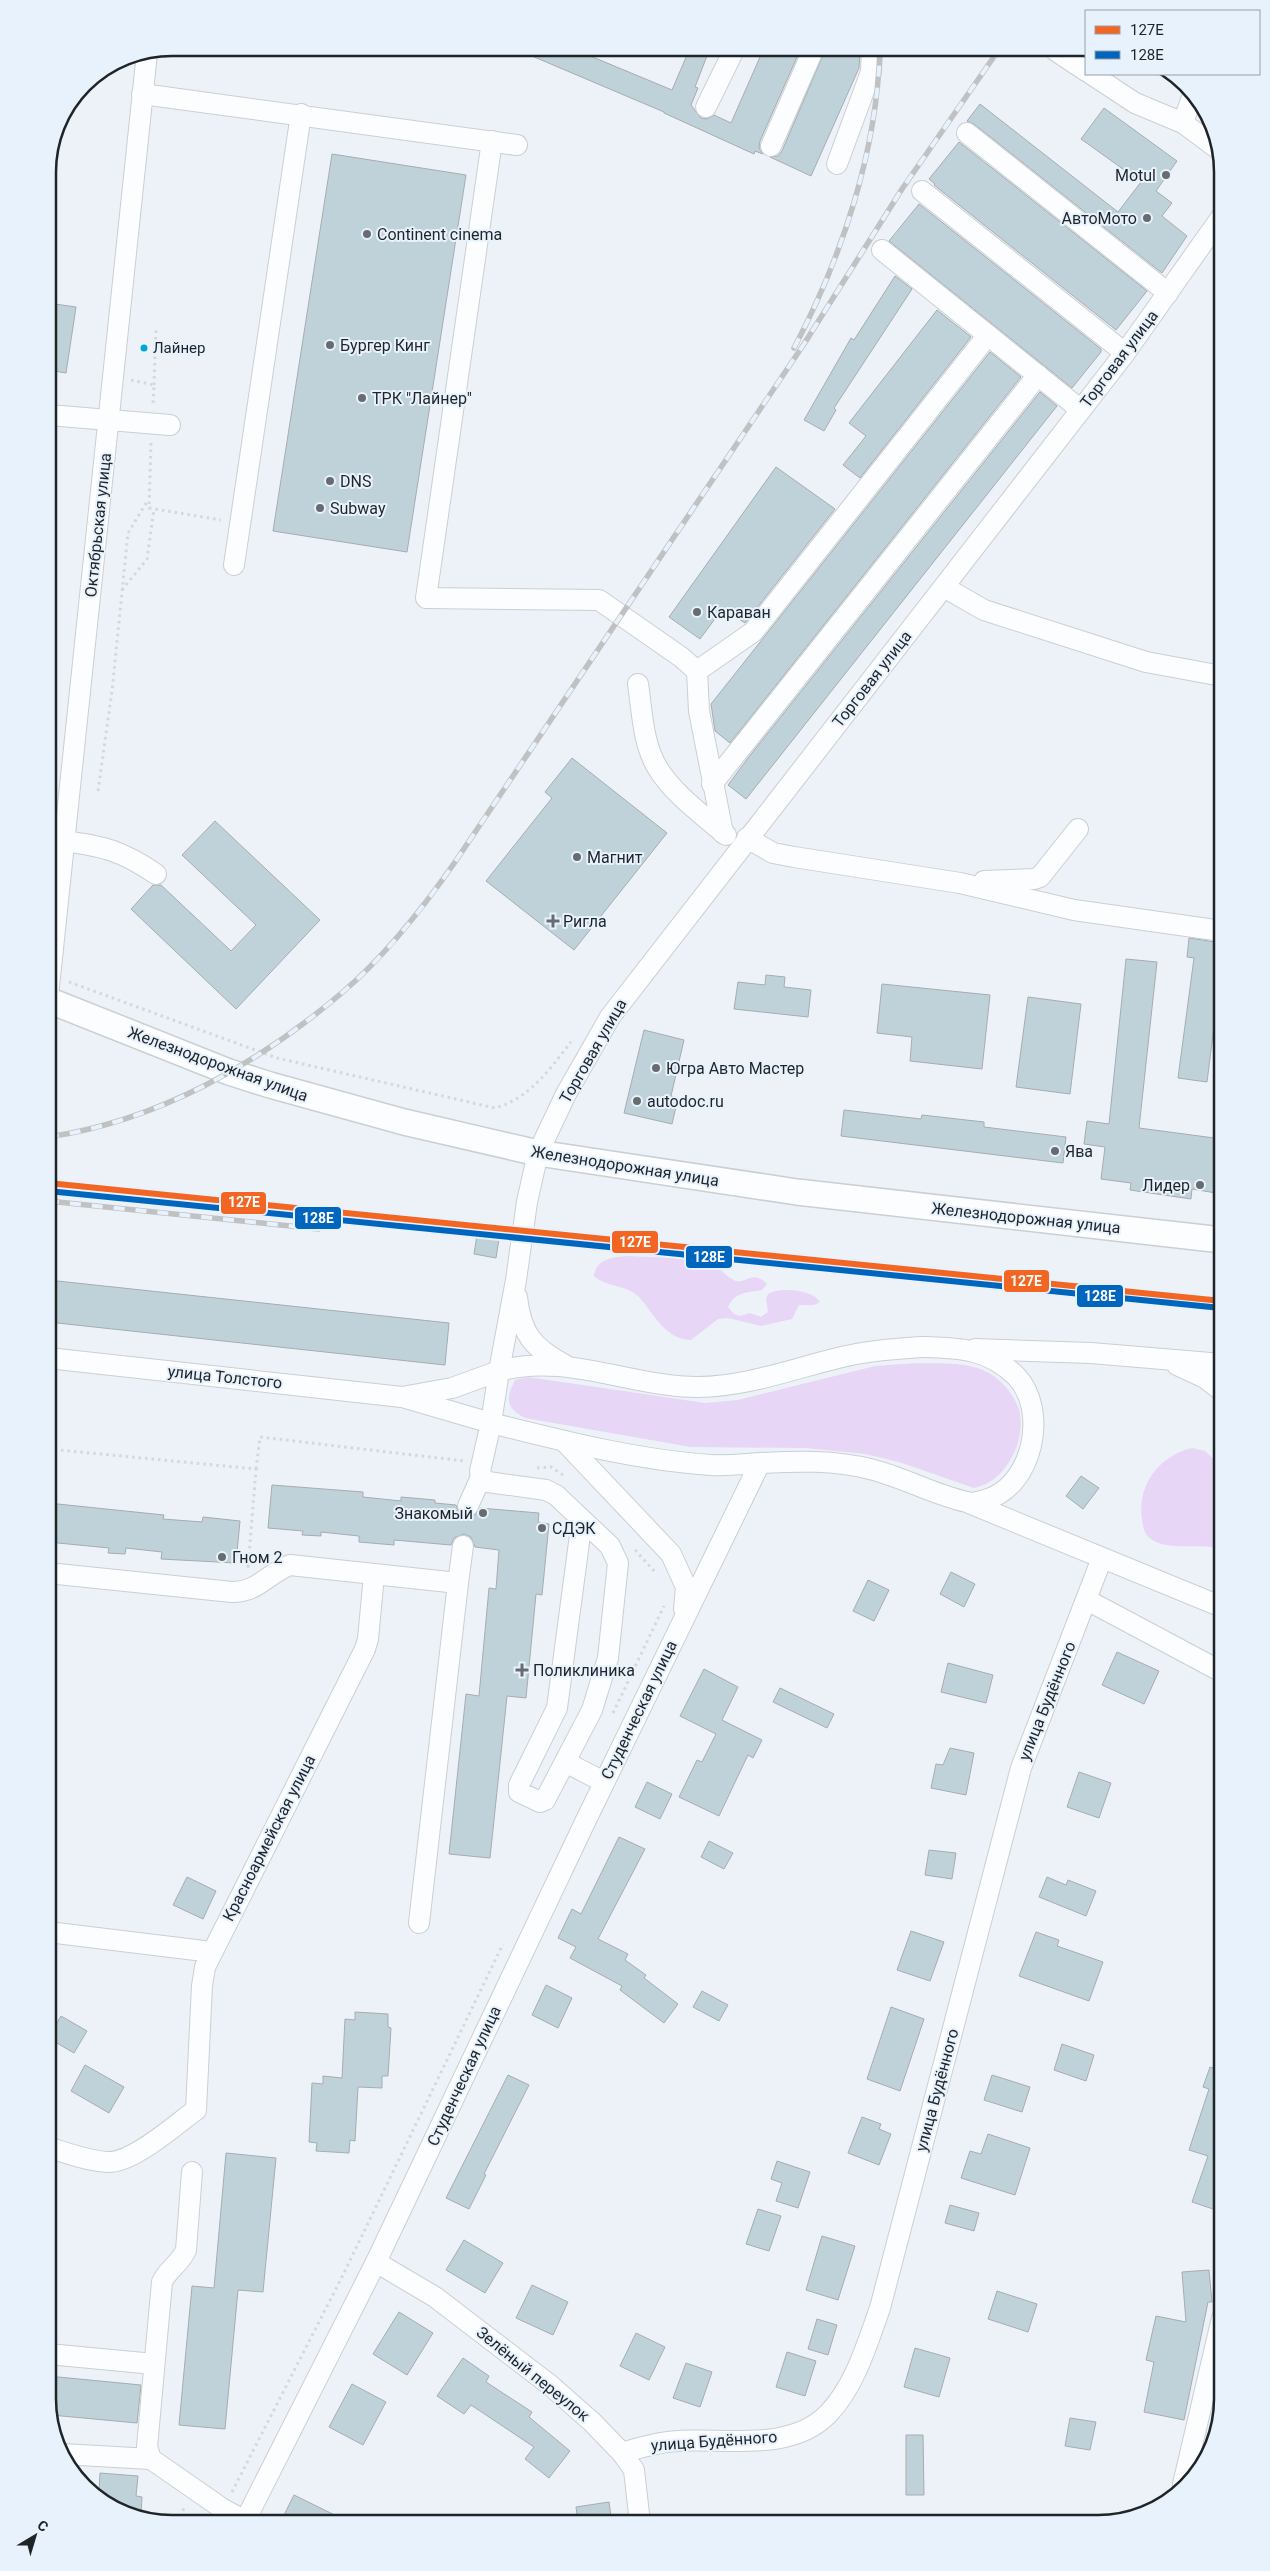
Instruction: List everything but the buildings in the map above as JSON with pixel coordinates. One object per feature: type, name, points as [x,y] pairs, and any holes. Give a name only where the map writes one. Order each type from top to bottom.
[{"type":"main road","name":"Железнодорожная улица","points":[[56,1003],[229,1072],[270,1085],[404,1122],[538,1154],[797,1192],[1214,1239]]},
{"type":"street","points":[[706,107],[731,56]]},
{"type":"street","points":[[771,146],[810,56]]},
{"type":"street","points":[[837,164],[871,72],[872,56]]},
{"type":"street","points":[[1064,56],[1085,70]]},
{"type":"street","name":"Октябрьская улица","points":[[56,903],[146,59]]},
{"type":"street","points":[[1093,75],[1135,103],[1183,123],[1210,143]]},
{"type":"street","points":[[142,94],[301,114],[517,145]]},
{"type":"street","points":[[1183,123],[1190,102]]},
{"type":"street","points":[[234,565],[301,114]]},
{"type":"street","points":[[967,133],[1168,293]]},
{"type":"street","points":[[492,141],[426,598],[599,600],[681,657],[696,671],[699,712],[712,784],[724,833]]},
{"type":"street","points":[[922,191],[1125,353]]},
{"type":"street","name":"Торговая улица","points":[[516,1280],[527,1202],[538,1154],[566,1094],[610,1017],[1125,353],[1214,227]]},
{"type":"street","points":[[882,250],[1081,410]]},
{"type":"street","points":[[696,671],[753,632],[988,335]]},
{"type":"street","points":[[712,784],[1038,375]]},
{"type":"street","points":[[56,416],[161,425]]},
{"type":"street","points":[[944,587],[984,610],[1146,662],[1214,675]]},
{"type":"street","points":[[638,684],[648,743],[656,767],[673,789],[724,833],[744,842],[773,852],[960,883],[1074,910],[1214,930]]},
{"type":"street","points":[[960,883],[1034,879],[1040,877],[1078,829]]},
{"type":"street","points":[[63,840],[112,849],[130,856],[156,874]]},
{"type":"street","points":[[516,1280],[519,1315],[524,1329],[533,1343],[545,1354],[571,1368]]},
{"type":"street","points":[[468,1506],[482,1470],[516,1280]]},
{"type":"street","points":[[402,1397],[452,1388],[499,1371],[523,1365],[571,1368],[668,1385],[704,1387],[750,1381],[865,1353],[921,1347],[1059,1351],[1214,1363]]},
{"type":"street","points":[[965,1348],[1001,1365],[1016,1377],[1026,1389],[1034,1417],[1029,1449],[1016,1478],[996,1496],[969,1503]]},
{"type":"street","points":[[1149,1357],[1187,1368],[1214,1386]]},
{"type":"street","name":"улица Толстого","points":[[56,1359],[402,1397]]},
{"type":"street","points":[[402,1397],[564,1442],[713,1465],[804,1461],[846,1463],[888,1473],[969,1503],[1214,1604]]},
{"type":"street","points":[[564,1442],[671,1554],[686,1587],[685,1602],[679,1626]]},
{"type":"street","points":[[679,1626],[760,1463]]},
{"type":"street","points":[[482,1470],[488,1482],[546,1490],[556,1494],[610,1546],[618,1563],[608,1658],[592,1710],[546,1800],[540,1802],[519,1792],[519,1786],[557,1708],[582,1520]]},
{"type":"street","points":[[419,1923],[463,1546]]},
{"type":"street","name":"улица Будённого","points":[[622,2453],[677,2441],[762,2440],[788,2435],[811,2428],[828,2414],[844,2392],[861,2360],[880,2308],[1021,1768],[1102,1558]]},
{"type":"street","points":[[56,1574],[246,1592],[290,1565],[458,1583]]},
{"type":"street","name":"Красноармейская улица","points":[[56,2149],[109,2162],[120,2160],[132,2155],[196,2110],[202,1986],[212,1952],[365,1649],[374,1575]]},
{"type":"street","points":[[1087,1600],[1214,1668]]},
{"type":"street","name":"Студенческая улица","points":[[249,2515],[376,2262],[679,1626]]},
{"type":"street","points":[[565,1762],[604,1782]]},
{"type":"street","points":[[56,1933],[212,1952]]},
{"type":"street","points":[[151,2459],[148,2447],[162,2282],[166,2273],[181,2261],[186,2250],[192,2172]]},
{"type":"street","name":"Зелёный переулок","points":[[376,2262],[435,2297],[550,2385],[622,2453],[634,2470],[639,2515]]},
{"type":"street","points":[[1185,2475],[1214,2352]]},
{"type":"street","points":[[56,2355],[154,2364]]},
{"type":"street","points":[[71,2454],[151,2459],[233,2515]]},
{"type":"path","points":[[156,329],[154,385],[161,425],[148,500],[149,508],[240,523]]},
{"type":"path","points":[[113,377],[154,385]]},
{"type":"path","points":[[98,790],[112,692],[128,533],[148,500]]},
{"type":"path","points":[[121,590],[147,559],[154,509]]},
{"type":"path","points":[[56,978],[276,1058],[495,1108],[507,1105],[533,1088],[575,1037]]},
{"type":"path","points":[[246,1592],[260,1437],[482,1470]]},
{"type":"path","points":[[56,1450],[256,1469]]},
{"type":"path","points":[[534,1468],[552,1467],[565,1478]]},
{"type":"path","points":[[634,1550],[662,1578]]},
{"type":"path","points":[[610,1720],[666,1598]]},
{"type":"path","points":[[223,2509],[344,2273],[507,1935]]},
{"type":"shaded area","points":[[629,1256],[682,1258],[702,1261],[714,1265],[736,1281],[753,1277],[762,1280],[767,1284],[762,1290],[738,1295],[731,1302],[728,1307],[734,1314],[740,1316],[750,1313],[761,1317],[768,1312],[766,1299],[768,1294],[780,1290],[796,1290],[810,1294],[820,1302],[814,1305],[799,1305],[792,1319],[761,1326],[728,1318],[718,1319],[691,1340],[682,1339],[667,1331],[634,1293],[605,1283],[594,1276],[598,1265],[602,1262],[612,1258]]},
{"type":"shaded area","points":[[917,1363],[954,1364],[981,1369],[989,1373],[1009,1390],[1020,1414],[1021,1426],[1016,1449],[995,1479],[985,1485],[974,1488],[899,1462],[865,1454],[806,1448],[691,1447],[525,1418],[514,1410],[509,1402],[510,1392],[515,1380],[528,1377],[705,1403],[738,1400],[875,1366]]},
{"type":"shaded area","points":[[1192,1448],[1205,1451],[1214,1459],[1214,1547],[1167,1545],[1151,1539],[1144,1530],[1141,1507],[1147,1484],[1160,1465],[1180,1452]]},
{"type":"railway","points":[[794,348],[842,241],[854,203],[872,126],[879,56]]},
{"type":"railway","points":[[56,1135],[129,1118],[168,1103],[242,1065],[312,1017],[360,977],[390,946],[455,862],[804,344],[902,189],[994,56]]},
{"type":"railway","points":[[56,1202],[319,1229]]},
{"type":"transit line","name":"127Е","points":[[56,1184],[1214,1300]]},
{"type":"transit line","name":"128Е","points":[[56,1192],[1214,1307]]},
{"type":"place","name":"Motul","points":[[1166,175]]},
{"type":"place","name":"АвтоМото","points":[[1147,218]]},
{"type":"place","name":"Continent cinema","points":[[367,234]]},
{"type":"place","name":"Бургер Кинг","points":[[330,345]]},
{"type":"place","name":"Лайнер","points":[[144,348]]},
{"type":"place","name":"ТРК \"Лайнер\"","points":[[362,398]]},
{"type":"place","name":"DNS","points":[[330,481]]},
{"type":"place","name":"Subway","points":[[320,508]]},
{"type":"place","name":"Караван","points":[[697,612]]},
{"type":"place","name":"Магнит","points":[[577,857]]},
{"type":"place","name":"Ригла","points":[[553,921]]},
{"type":"place","name":"Югра Авто Мастер","points":[[656,1068]]},
{"type":"place","name":"autodoc.ru","points":[[637,1101]]},
{"type":"place","name":"Ява","points":[[1055,1151]]},
{"type":"place","name":"Лидер","points":[[1200,1185]]},
{"type":"place","name":"Знакомый","points":[[483,1513]]},
{"type":"place","name":"СДЭК","points":[[542,1528]]},
{"type":"place","name":"Гном 2","points":[[222,1557]]},
{"type":"place","name":"Поликлиника","points":[[522,1670]]}]
